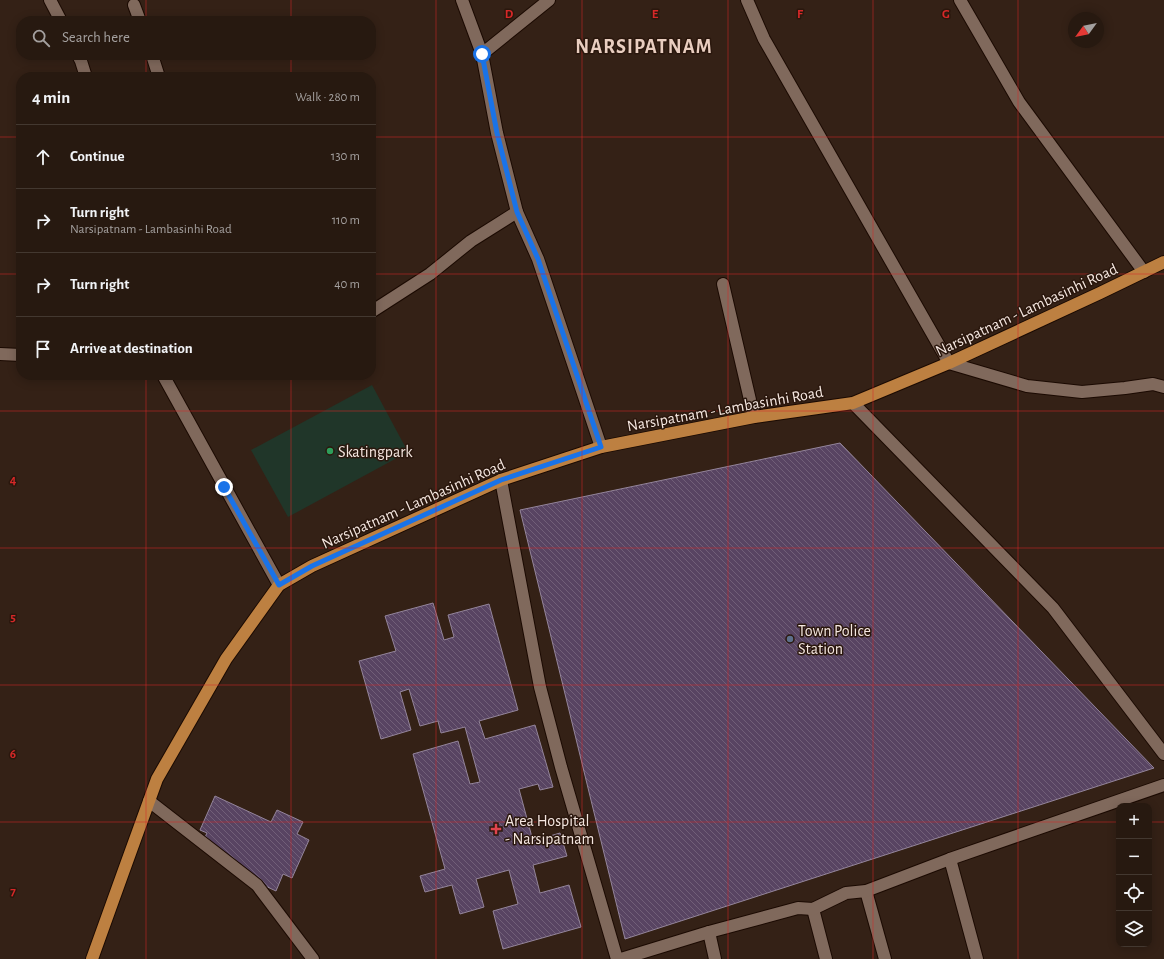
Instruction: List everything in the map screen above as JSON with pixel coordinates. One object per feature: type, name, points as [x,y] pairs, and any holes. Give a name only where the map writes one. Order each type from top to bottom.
[{"type":"main road","name":"Narsipatnam - Lambasinhi Road","points":[[92,959],[157,779],[226,659],[279,585],[312,566],[501,480],[601,447],[754,417],[853,402],[949,363],[1164,262]]},
{"type":"street","points":[[50,0],[58,16]]},
{"type":"street","points":[[462,0],[482,54],[497,133],[517,212],[538,259],[601,447]]},
{"type":"street","points":[[482,54],[549,0]]},
{"type":"street","points":[[747,0],[764,39],[949,363],[1027,386],[1082,392],[1152,384],[1164,387]]},
{"type":"street","points":[[960,0],[1019,102],[1144,272]]},
{"type":"street","points":[[134,5],[138,16]]},
{"type":"street","points":[[81,60],[85,72]]},
{"type":"street","points":[[154,60],[157,72]]},
{"type":"street","points":[[376,309],[430,274],[471,241],[517,212]]},
{"type":"street","points":[[723,284],[754,417]]},
{"type":"street","points":[[0,354],[16,355]]},
{"type":"street","points":[[166,380],[279,585]]},
{"type":"street","points":[[853,402],[1053,608],[1164,754]]},
{"type":"street","points":[[501,480],[540,687],[561,767],[617,959]]},
{"type":"street","points":[[621,959],[709,932],[798,908],[813,909],[846,893],[866,891],[950,859],[1164,785]]},
{"type":"street","points":[[149,801],[257,885],[313,959]]},
{"type":"street","points":[[950,859],[977,959]]},
{"type":"street","points":[[866,891],[885,959]]},
{"type":"street","points":[[813,909],[826,959]]},
{"type":"street","points":[[709,932],[715,959]]},
{"type":"green space","name":"Skatingpark","points":[[372,385],[408,452],[288,517],[251,450]]},
{"type":"building","name":"Town Police Station","points":[[840,443],[1154,768],[625,939],[520,510]]},
{"type":"building","points":[[433,603],[444,640],[454,637],[448,615],[489,604],[518,710],[479,721],[485,739],[535,725],[553,787],[540,790],[538,784],[519,789],[533,841],[560,833],[567,856],[533,865],[540,893],[569,885],[581,927],[503,949],[493,911],[518,904],[509,870],[476,879],[484,907],[460,914],[452,885],[425,892],[420,876],[445,869],[413,754],[458,741],[470,784],[480,782],[465,727],[441,733],[438,721],[420,726],[409,689],[400,692],[411,730],[381,739],[359,661],[396,651],[385,616]]},
{"type":"building","points":[[215,796],[271,822],[277,810],[303,822],[297,834],[309,840],[292,878],[283,874],[276,891],[233,871],[200,848],[207,833],[200,830]]},
{"type":"place","name":"Skatingpark","points":[[330,451]]},
{"type":"place","name":"Town Police Station","points":[[790,639]]},
{"type":"place","name":"Area Hospital - Narsipatnam","points":[[496,829]]},
{"type":"district","name":"NARSIPATNAM","points":[[644,46]]},
{"type":"route","points":[[224,487],[279,585],[312,566],[501,480],[601,447],[538,259],[517,212],[497,133],[482,54]]}]
